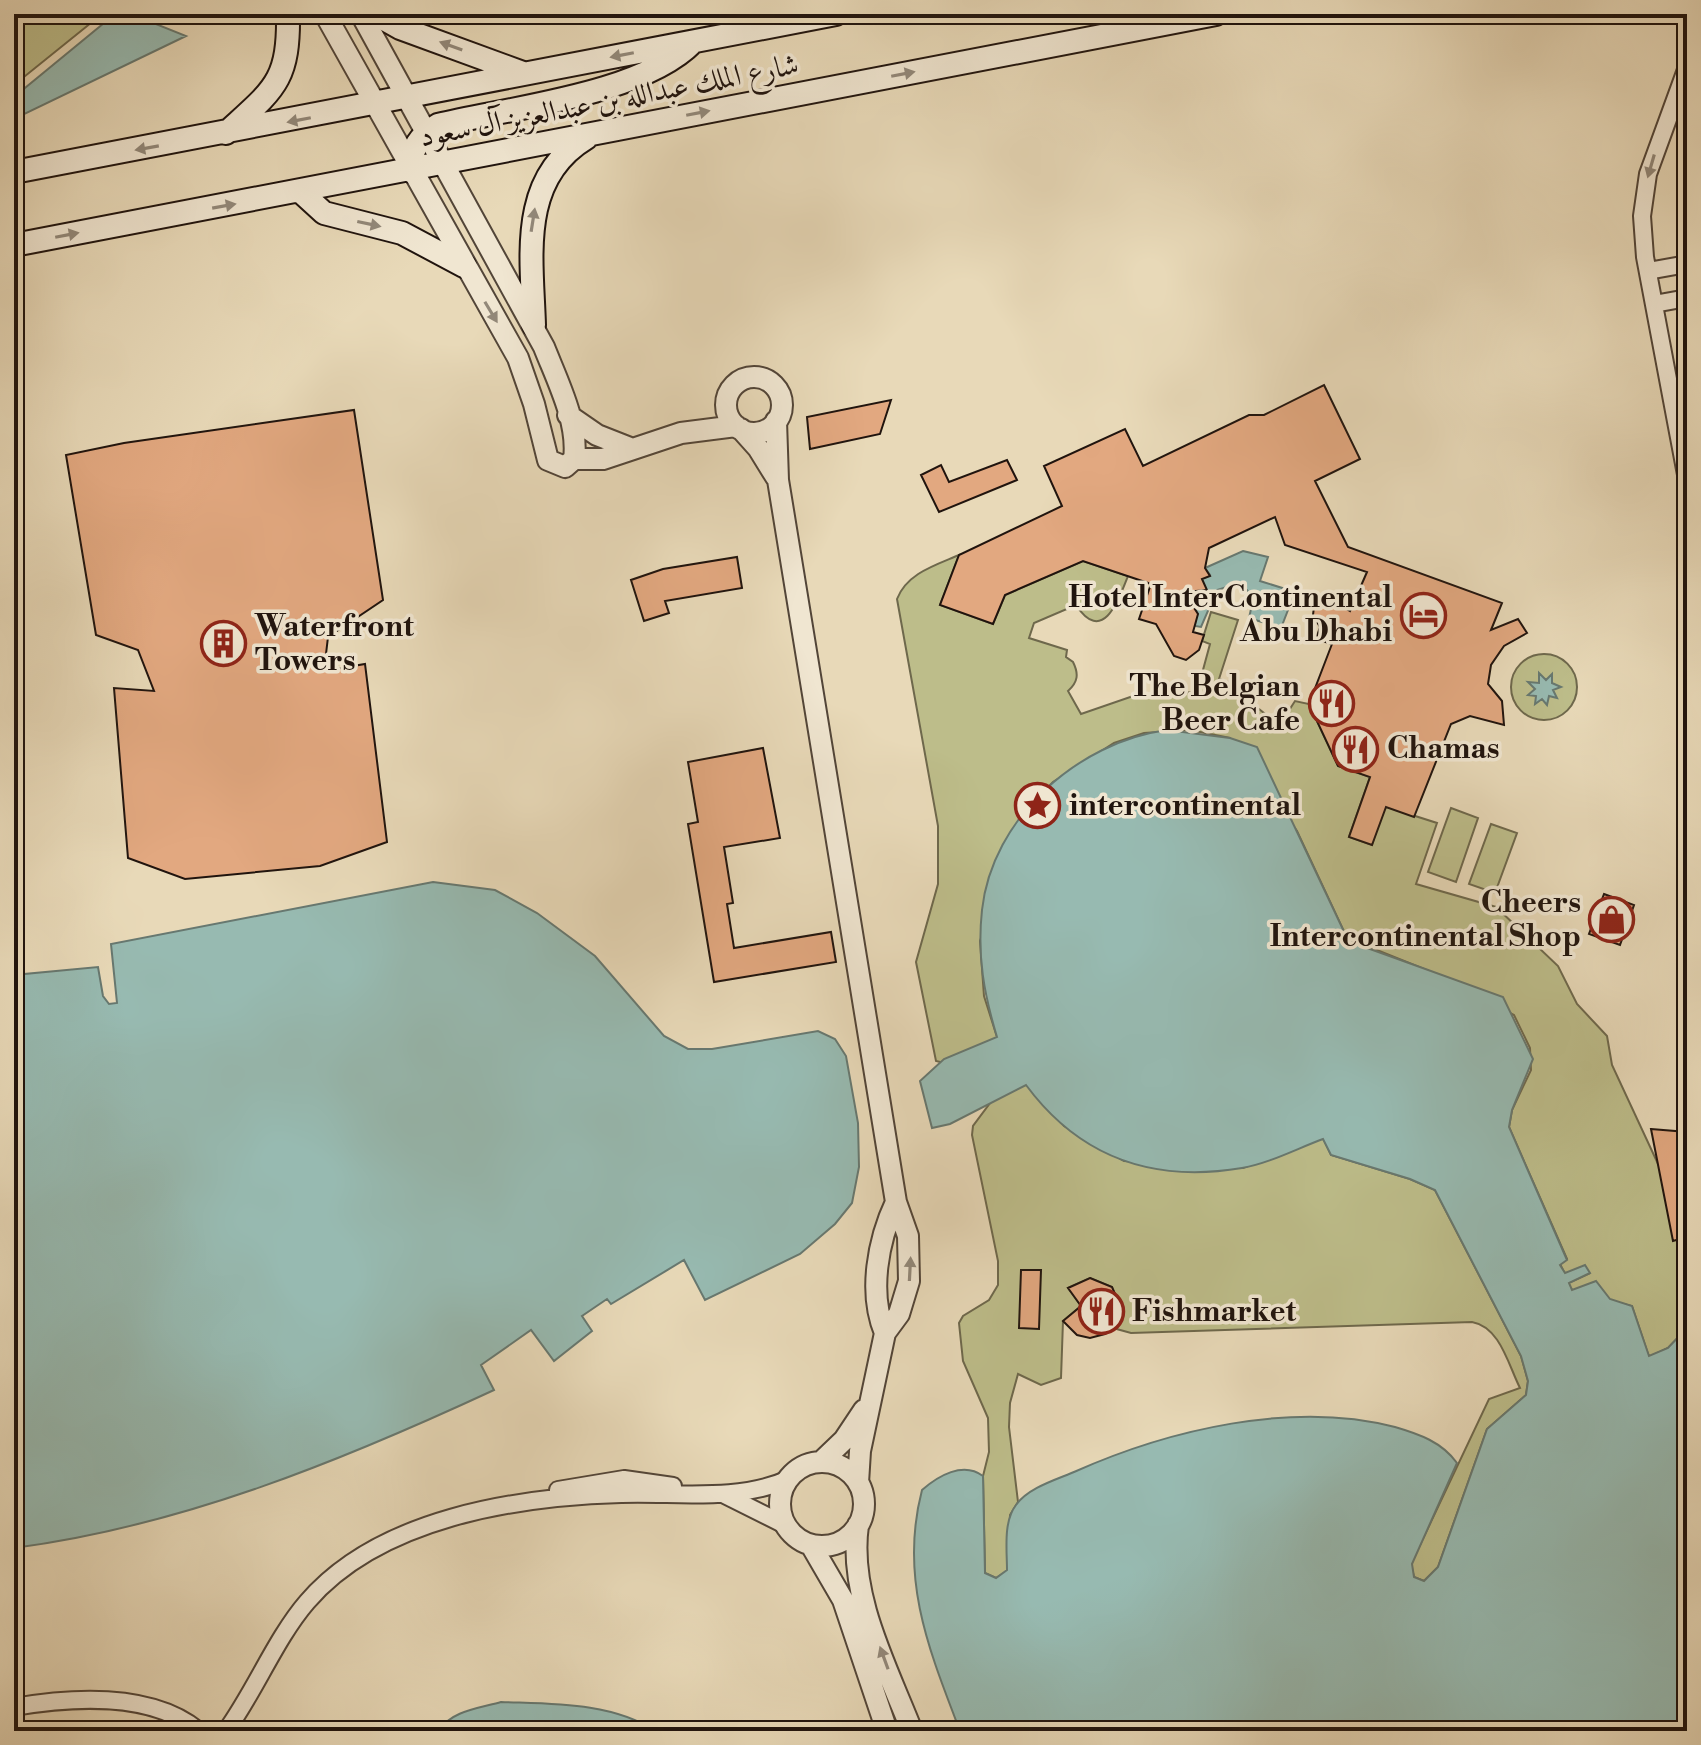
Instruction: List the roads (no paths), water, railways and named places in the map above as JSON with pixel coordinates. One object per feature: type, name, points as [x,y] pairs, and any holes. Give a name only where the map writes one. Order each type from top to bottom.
[{"type":"main road","points":[[224,134],[266,97],[281,76],[288,53],[288,14]]},
{"type":"main road","points":[[375,14],[400,28],[524,73]]},
{"type":"main road","name":"شارع الملك عبدالله بن عبدالعزيز آل سعود","points":[[14,172],[408,99],[524,73],[836,14]]},
{"type":"main road","name":"شارع الملك عبدالله بن عبدالعزيز آل سعود","points":[[14,245],[411,171],[1144,22],[1216,14]]},
{"type":"main road","points":[[411,171],[413,149],[426,132],[451,122],[628,81],[664,66],[693,41]]},
{"type":"main road","points":[[534,325],[530,246],[537,200],[557,163],[594,133]]},
{"type":"main road","points":[[301,192],[324,213],[402,233],[464,266]]},
{"type":"street","points":[[325,14],[518,358],[548,460],[565,467],[574,459],[576,447],[568,415],[534,325],[361,14]]},
{"type":"street","points":[[1687,67],[1648,174],[1642,216],[1648,271],[1687,480]]},
{"type":"street","points":[[1648,271],[1687,264]]},
{"type":"street","points":[[1654,304],[1687,298]]},
{"type":"street","points":[[681,433],[727,395],[740,380],[758,377],[767,380],[775,386],[782,403],[776,421],[778,480],[896,1202],[884,1330],[860,1451],[858,1483],[864,1504],[858,1525],[855,1561],[860,1588],[912,1731]]},
{"type":"street","points":[[727,395],[727,412],[758,448],[778,480]]},
{"type":"street","points":[[568,415],[597,435],[630,448]]},
{"type":"street","points":[[574,459],[603,459],[681,433],[738,428],[760,432],[776,421]]},
{"type":"street","points":[[226,1731],[260,1681],[294,1619],[337,1574],[421,1530],[477,1511],[568,1487],[624,1479],[661,1483],[697,1493],[724,1494],[764,1489],[789,1479],[801,1468],[821,1462],[844,1440],[871,1400]]},
{"type":"street","points":[[821,1462],[843,1468],[858,1483]]},
{"type":"street","points":[[789,1479],[780,1505],[785,1525],[792,1534],[811,1545],[843,1600],[887,1731]]},
{"type":"street","points":[[724,1494],[785,1525]]},
{"type":"street","points":[[811,1545],[833,1544],[852,1534],[858,1525]]},
{"type":"street","points":[[14,1707],[67,1702],[139,1705],[173,1714],[199,1731]]},
{"type":"water","points":[[115,14],[131,14],[186,36],[14,119],[14,97]]},
{"type":"water","points":[[1243,551],[1268,557],[1260,581],[1295,592],[1281,628],[1249,618],[1253,600],[1247,590],[1236,584],[1217,590],[1201,627],[1195,626],[1196,612],[1191,603],[1201,600],[1195,591],[1202,579],[1210,575],[1205,568]]},
{"type":"water","points":[[1539,673],[1546,680],[1552,674],[1552,683],[1561,687],[1553,690],[1557,698],[1549,696],[1547,705],[1542,699],[1535,704],[1536,696],[1528,695],[1535,689],[1528,682],[1539,683]]},
{"type":"water","points":[[1167,730],[1230,738],[1257,747],[1347,938],[1503,997],[1533,1059],[1512,1110],[1509,1127],[1567,1260],[1560,1265],[1565,1273],[1585,1265],[1590,1273],[1569,1283],[1572,1290],[1596,1281],[1610,1299],[1632,1306],[1649,1356],[1668,1348],[1687,1328],[1687,1731],[960,1731],[928,1642],[916,1584],[916,1522],[922,1490],[935,1480],[959,1470],[983,1476],[985,1573],[996,1578],[1007,1570],[1007,1528],[1012,1512],[1021,1499],[1042,1485],[1111,1457],[1190,1432],[1273,1418],[1356,1419],[1395,1427],[1437,1444],[1457,1463],[1412,1564],[1414,1577],[1424,1581],[1438,1567],[1487,1429],[1526,1395],[1528,1381],[1521,1356],[1435,1190],[1410,1179],[1331,1155],[1323,1139],[1242,1168],[1178,1172],[1149,1168],[1121,1160],[1070,1131],[1026,1085],[950,1124],[932,1128],[920,1081],[944,1059],[997,1037],[988,1005],[980,943],[982,910],[989,876],[1003,845],[1021,816],[1045,790],[1072,768],[1102,750],[1134,737]]},
{"type":"water","points":[[433,882],[495,890],[537,913],[595,956],[664,1036],[688,1049],[712,1049],[818,1031],[835,1039],[846,1056],[858,1123],[859,1167],[852,1203],[835,1224],[800,1254],[705,1300],[684,1260],[611,1304],[607,1299],[582,1316],[592,1331],[554,1361],[531,1330],[481,1365],[494,1390],[378,1442],[199,1507],[77,1538],[14,1548],[14,975],[98,967],[103,996],[109,1004],[117,1003],[111,944]]},
{"type":"water","points":[[501,1702],[580,1706],[620,1715],[655,1731],[439,1731],[458,1715]]},
{"type":"place","name":"Hotel InterContinental Abu Dhabi","points":[[1423,615]]},
{"type":"place","name":"Waterfront Towers","points":[[224,644]]},
{"type":"place","name":"The Belgian Beer Cafe","points":[[1331,704]]},
{"type":"place","name":"Chamas","points":[[1356,749]]},
{"type":"place","name":"intercontinental","points":[[1038,806]]},
{"type":"place","name":"Cheers Intercontinental Shop","points":[[1612,920]]},
{"type":"place","name":"Fishmarket","points":[[1101,1312]]}]
